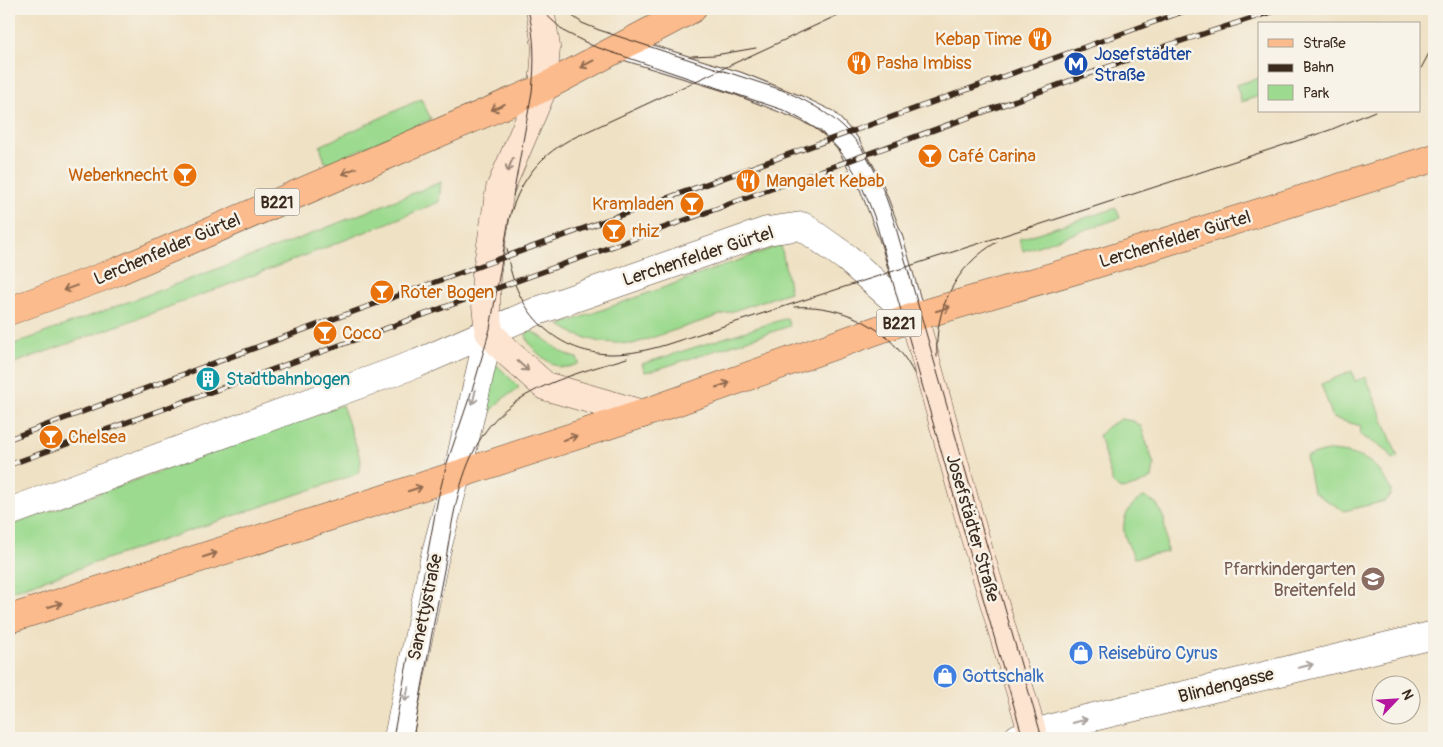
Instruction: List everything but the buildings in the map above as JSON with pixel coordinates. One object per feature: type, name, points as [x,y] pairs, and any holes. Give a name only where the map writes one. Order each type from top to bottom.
[{"type":"main road","name":"Lerchenfelder Gürtel","points":[[9,311],[116,272],[543,88],[692,9]]},
{"type":"main road","name":"Lerchenfelder Gürtel","points":[[9,619],[642,414],[914,317],[1089,266],[1434,158]]},
{"type":"street","points":[[455,476],[489,332],[486,305],[486,276],[500,189],[543,88],[546,47],[540,9]]},
{"type":"street","name":"Lerchenfelder Gürtel","points":[[9,512],[418,363],[537,311],[766,231],[802,226],[847,258],[914,317]]},
{"type":"street","name":"Josefstädter Straße","points":[[914,317],[1028,737]]},
{"type":"street","points":[[489,332],[507,352],[545,386],[642,414]]},
{"type":"street","name":"Sanettystraße","points":[[398,738],[434,560],[455,476]]},
{"type":"street","name":"Blindengasse","points":[[1028,737],[1077,721],[1434,635]]},
{"type":"lane","points":[[620,47],[737,83],[798,107],[827,121],[848,144],[870,183],[892,241],[914,317]]},
{"type":"green space","points":[[1258,78],[1258,96],[1242,102],[1236,85]]},
{"type":"green space","points":[[421,99],[431,119],[329,163],[325,162],[320,146]]},
{"type":"green space","points":[[441,182],[439,202],[279,266],[9,365],[9,346],[298,239]]},
{"type":"green space","points":[[1116,208],[1120,218],[1023,251],[1019,239]]},
{"type":"green space","points":[[781,245],[790,292],[633,344],[600,342],[576,335],[560,325]]},
{"type":"green space","points":[[787,318],[790,326],[658,369],[645,372],[642,364]]},
{"type":"green space","points":[[528,331],[539,335],[564,353],[577,358],[579,363],[560,367],[550,362],[530,345],[526,335]]},
{"type":"green space","points":[[492,360],[518,386],[518,389],[502,399],[487,416],[473,411]]},
{"type":"green space","points":[[1352,371],[1355,381],[1366,377],[1398,457],[1393,459],[1387,450],[1360,435],[1361,426],[1333,418],[1321,384]]},
{"type":"green space","points":[[342,405],[361,460],[360,470],[357,474],[9,592],[9,526]]},
{"type":"green space","points":[[1121,419],[1133,421],[1141,426],[1154,465],[1152,478],[1136,486],[1121,489],[1113,484],[1099,435],[1107,427]]},
{"type":"green space","points":[[1327,451],[1349,453],[1370,462],[1384,477],[1391,490],[1390,496],[1385,501],[1344,511],[1313,492],[1306,457]]},
{"type":"green space","points":[[1144,497],[1157,504],[1164,519],[1167,552],[1134,558],[1125,535],[1124,521],[1131,506]]},
{"type":"tram line","points":[[513,196],[533,81],[533,40],[528,9]]},
{"type":"tram line","points":[[540,9],[565,32],[593,46],[783,110],[802,120],[830,140],[850,165],[859,180],[874,216],[1023,738]]},
{"type":"tram line","points":[[563,9],[582,23],[599,30],[782,90],[826,113],[856,140],[877,176],[894,221],[1042,738]]},
{"type":"tram line","points":[[393,738],[438,498],[447,463],[475,381],[490,329],[509,219],[524,183],[539,163],[569,140],[851,9]]},
{"type":"tram line","points":[[1420,70],[1434,44]]},
{"type":"tram line","points":[[692,56],[715,55],[756,48]]},
{"type":"tram line","points":[[1026,229],[1330,130],[1373,112]]},
{"type":"tram line","points":[[507,249],[510,270],[517,289],[539,323],[554,336],[571,346],[590,352],[619,354],[665,345],[1033,226]]},
{"type":"tram line","points":[[937,357],[939,323],[950,291],[969,263],[997,242]]},
{"type":"tram line","points":[[794,307],[823,308],[837,311],[865,322],[898,349],[915,375]]},
{"type":"tram line","points":[[413,738],[455,508],[468,463],[478,443],[500,414],[538,389],[567,377],[627,358]]},
{"type":"tram line","points":[[939,738],[945,738]]},
{"type":"railway","points":[[9,439],[314,326],[1190,9]]},
{"type":"railway","points":[[9,465],[1169,45],[1280,9]]},
{"type":"place","name":"Kebap Time","points":[[1040,39]]},
{"type":"place","name":"Pasha Imbiss","points":[[859,63]]},
{"type":"place","name":"Josefstädter Straße","points":[[1076,64]]},
{"type":"place","name":"Café Carina","points":[[930,156]]},
{"type":"place","name":"Weberknecht","points":[[185,175]]},
{"type":"place","name":"Mangalet Kebab","points":[[748,181]]},
{"type":"place","name":"Kramladen","points":[[692,204]]},
{"type":"place","name":"rhiz","points":[[614,231]]},
{"type":"place","name":"Roter Bogen","points":[[382,292]]},
{"type":"place","name":"Coco","points":[[325,333]]},
{"type":"place","name":"Stadtbahnbogen","points":[[208,379]]},
{"type":"place","name":"Chelsea","points":[[51,437]]},
{"type":"place","name":"Pfarrkindergarten Breitenfeld","points":[[1373,579]]},
{"type":"place","name":"Reisebüro Cyrus","points":[[1081,653]]},
{"type":"place","name":"Gottschalk","points":[[945,676]]}]
